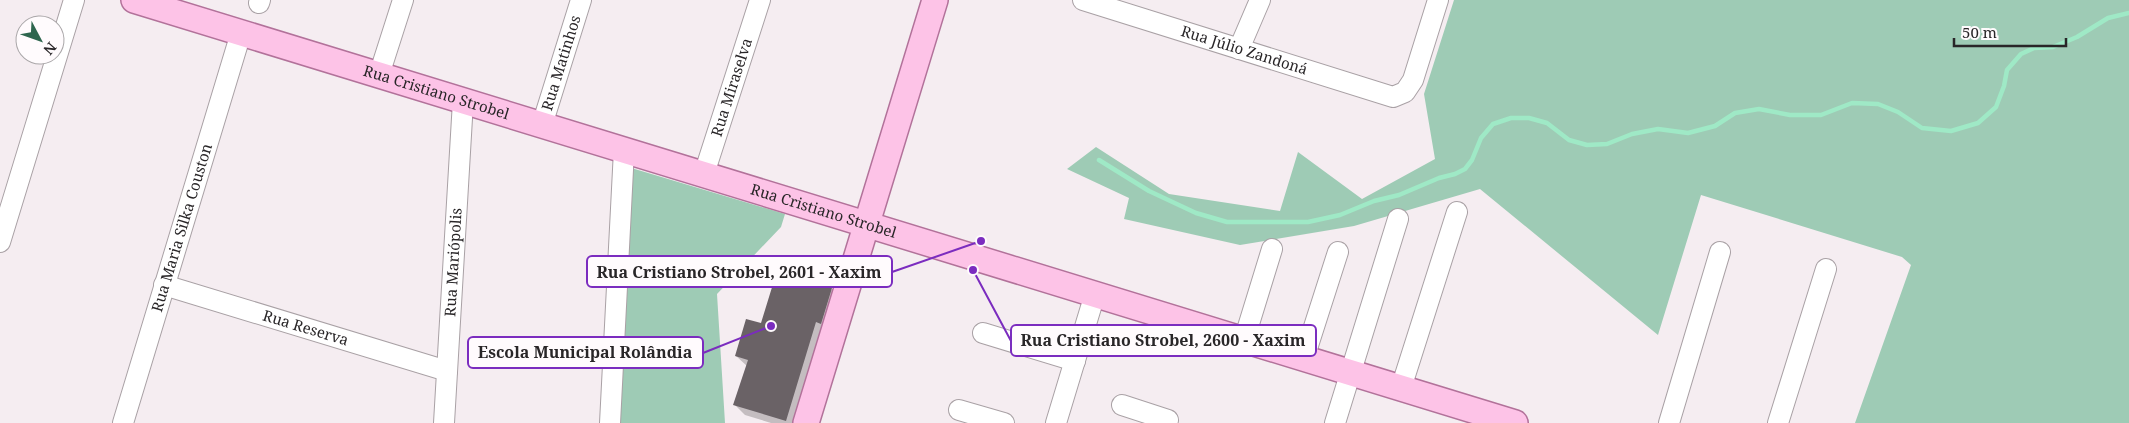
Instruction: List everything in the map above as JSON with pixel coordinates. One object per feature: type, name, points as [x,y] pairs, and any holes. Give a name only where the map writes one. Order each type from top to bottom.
[{"type":"main road","name":"Rua Cristiano Strobel","points":[[134,0],[1515,423]]},
{"type":"main road","points":[[806,423],[935,0]]},
{"type":"street","points":[[0,242],[74,0]]},
{"type":"street","points":[[379,75],[403,0]]},
{"type":"street","name":"Rua Matinhos","points":[[542,125],[581,0]]},
{"type":"street","name":"Rua Miraselva","points":[[704,174],[760,0]]},
{"type":"street","name":"Rua Júlio Zandoná","points":[[1083,0],[1387,96],[1399,95],[1405,92],[1413,80],[1438,0]]},
{"type":"street","points":[[1239,49],[1260,0]]},
{"type":"street","name":"Rua Maria Silka Couston","points":[[123,423],[241,33]]},
{"type":"street","name":"Rua Mariópolis","points":[[444,423],[463,101]]},
{"type":"street","points":[[610,423],[624,150]]},
{"type":"street","points":[[1401,388],[1457,212]]},
{"type":"street","points":[[1335,423],[1398,219]]},
{"type":"street","points":[[1244,340],[1272,249]]},
{"type":"street","points":[[1304,358],[1338,252]]},
{"type":"street","points":[[1669,423],[1720,252]]},
{"type":"street","points":[[1778,423],[1826,269]]},
{"type":"street","name":"Rua Reserva","points":[[164,285],[447,371]]},
{"type":"street","points":[[1056,423],[1095,294]]},
{"type":"street","points":[[983,333],[1075,361]]},
{"type":"street","points":[[1122,405],[1168,420]]},
{"type":"street","points":[[959,410],[1004,423]]},
{"type":"green space","points":[[1454,0],[2129,0],[2129,423],[1855,423],[1911,265],[1902,257],[1701,195],[1658,335],[1480,189],[1354,226],[1240,245],[1124,219],[1129,198],[1067,169],[1096,147],[1169,194],[1280,211],[1298,152],[1362,199],[1435,159],[1424,94]]},
{"type":"green space","points":[[628,167],[785,214],[781,227],[717,294],[725,423],[618,423]]},
{"type":"building","points":[[777,271],[832,288],[821,324],[816,322],[786,421],[733,405],[748,360],[735,356],[746,319],[761,323]]},
{"type":"waterway","points":[[1099,160],[1149,191],[1196,213],[1227,222],[1308,222],[1340,215],[1374,201],[1399,195],[1465,169],[1472,160],[1481,138],[1493,124],[1511,118],[1529,118],[1547,123],[1569,140],[1587,145],[1607,144],[1632,134],[1658,129],[1688,133],[1715,126],[1735,113],[1759,109],[1790,115],[1821,115],[1852,103],[1878,104],[1898,112],[1922,128],[1951,131],[1978,123],[1996,107],[2004,86],[2007,70],[2021,54],[2034,48],[2053,47],[2077,37],[2108,18],[2129,13]]},
{"type":"place","name":"Rua Cristiano Strobel, 2601 - Xaxim","points":[[981,241]]},
{"type":"place","name":"Rua Cristiano Strobel, 2600 - Xaxim","points":[[973,270]]},
{"type":"place","name":"Escola Municipal Rolândia","points":[[771,326]]}]
